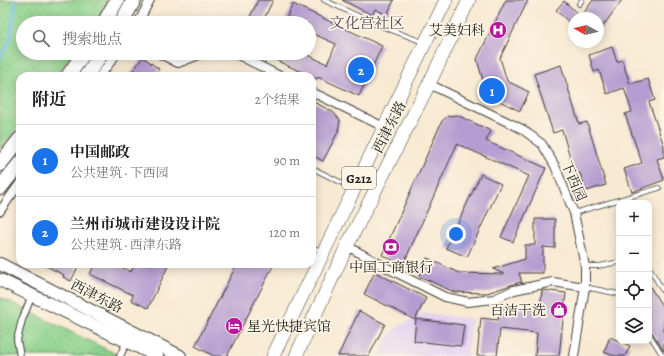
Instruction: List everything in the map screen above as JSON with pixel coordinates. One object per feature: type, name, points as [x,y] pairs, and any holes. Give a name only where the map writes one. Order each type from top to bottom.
[{"type":"highway","points":[[108,16],[117,0]]},
{"type":"highway","points":[[125,16],[134,0]]},
{"type":"highway","points":[[71,72],[79,60]]},
{"type":"highway","points":[[89,72],[97,60]]},
{"type":"highway","points":[[0,164],[16,144]]},
{"type":"highway","points":[[0,188],[16,168]]},
{"type":"main road","name":"西津东路","points":[[318,249],[354,189],[446,0]]},
{"type":"main road","name":"西津东路","points":[[296,356],[347,246],[429,84],[469,0]]},
{"type":"main road","name":"西津东路","points":[[0,264],[180,356]]},
{"type":"main road","name":"西津东路","points":[[273,356],[310,268]]},
{"type":"main road","name":"西津东路","points":[[2,282],[157,356]]},
{"type":"street","points":[[142,16],[150,0]]},
{"type":"street","points":[[103,72],[111,60]]},
{"type":"street","points":[[172,60],[178,63],[186,60]]},
{"type":"street","points":[[248,60],[272,72]]},
{"type":"street","name":"下西园","points":[[429,84],[522,129],[542,144],[555,166],[574,213],[585,266],[585,287],[574,356]]},
{"type":"street","points":[[316,94],[384,127]]},
{"type":"street","points":[[0,211],[16,189]]},
{"type":"street","points":[[347,246],[445,297],[468,302],[494,299],[514,290],[553,282],[585,287]]},
{"type":"street","points":[[20,356],[18,340],[22,320],[32,296]]},
{"type":"street","points":[[120,356],[127,342]]},
{"type":"lane","points":[[324,0],[375,24],[425,42]]},
{"type":"lane","points":[[316,170],[354,189]]},
{"type":"lane","points":[[574,213],[659,188]]},
{"type":"lane","points":[[585,266],[599,266],[616,263]]},
{"type":"lane","points":[[652,272],[664,293]]},
{"type":"lane","points":[[585,287],[616,293]]},
{"type":"lane","points":[[652,339],[663,356]]},
{"type":"shaded area","points":[[424,313],[472,319],[467,356],[378,356],[389,335],[398,327]]},
{"type":"green space","points":[[0,0],[108,0],[100,16],[16,16],[16,60],[68,60],[59,72],[16,72],[16,130],[0,149]]},
{"type":"green space","points":[[0,297],[120,356],[0,356]]},
{"type":"building","points":[[258,0],[273,0],[265,16],[250,16]]},
{"type":"building","points":[[342,0],[394,0],[387,15],[375,9],[372,15]]},
{"type":"building","points":[[506,0],[528,0],[500,58],[507,81],[529,92],[520,111],[487,95],[477,59]]},
{"type":"building","points":[[593,0],[622,0],[604,25],[604,12],[585,12]]},
{"type":"building","points":[[564,1],[576,12],[568,12],[568,21],[556,10]]},
{"type":"building","points":[[293,4],[382,46],[359,96],[318,77],[316,79],[316,72],[302,72],[275,60],[316,59],[327,64],[336,44],[316,35],[316,16],[287,16]]},
{"type":"building","points":[[612,47],[617,62],[622,60],[630,84],[648,79],[655,100],[649,102],[664,146],[664,157],[657,159],[664,180],[632,192],[624,169],[642,163],[625,114],[632,112],[624,88],[607,94],[599,70],[594,72],[589,55]]},
{"type":"building","points":[[141,60],[147,60],[159,69],[157,72],[132,72]]},
{"type":"building","points":[[561,65],[579,124],[587,122],[606,185],[586,191],[580,173],[575,174],[562,130],[553,133],[534,74]]},
{"type":"building","points":[[316,103],[333,112],[340,120],[338,132],[323,161],[316,157]]},
{"type":"building","points":[[457,115],[491,131],[486,141],[546,168],[513,242],[501,237],[529,176],[457,144],[403,265],[382,255],[442,121],[448,116]]},
{"type":"building","points":[[481,174],[501,184],[467,257],[446,248]]},
{"type":"building","points":[[535,219],[555,219],[555,248],[543,247],[543,273],[519,273],[522,283],[520,282],[487,293],[454,292],[419,276],[427,258],[459,273],[504,274],[493,269],[525,259],[525,245],[535,245]]},
{"type":"building","points":[[50,268],[77,269],[71,281],[63,277],[64,275]]},
{"type":"building","points":[[93,268],[123,268],[131,272],[133,268],[167,268],[148,308],[131,300],[133,295],[90,274]]},
{"type":"building","points":[[235,268],[272,268],[227,356],[214,356],[195,346]]},
{"type":"building","points":[[375,272],[426,298],[415,320],[364,294]]},
{"type":"building","points":[[542,290],[566,293],[559,356],[535,356],[537,333],[500,329],[497,356],[477,356],[481,318],[498,320],[500,307],[540,311]]},
{"type":"building","points":[[652,290],[664,309],[664,351],[652,333]]},
{"type":"building","points":[[359,311],[385,324],[369,356],[338,356]]},
{"type":"building","points":[[416,319],[464,325],[461,346],[414,341]]},
{"type":"building","points":[[610,337],[616,340],[616,344],[626,344],[630,346],[625,356],[614,356],[604,352]]},
{"type":"waterway","points":[[0,58],[10,41],[16,0]]},
{"type":"place","name":"艾美妇科","points":[[498,30]]},
{"type":"place","name":"兰州市城市建设设计院","points":[[361,70]]},
{"type":"place","name":"中国邮政","points":[[492,91]]},
{"type":"place","name":"中国工商银行","points":[[391,247]]},
{"type":"place","name":"百洁干洗","points":[[559,310]]},
{"type":"place","name":"星光快捷宾馆","points":[[234,326]]},
{"type":"district","name":"文化宫社区","points":[[367,23]]}]
